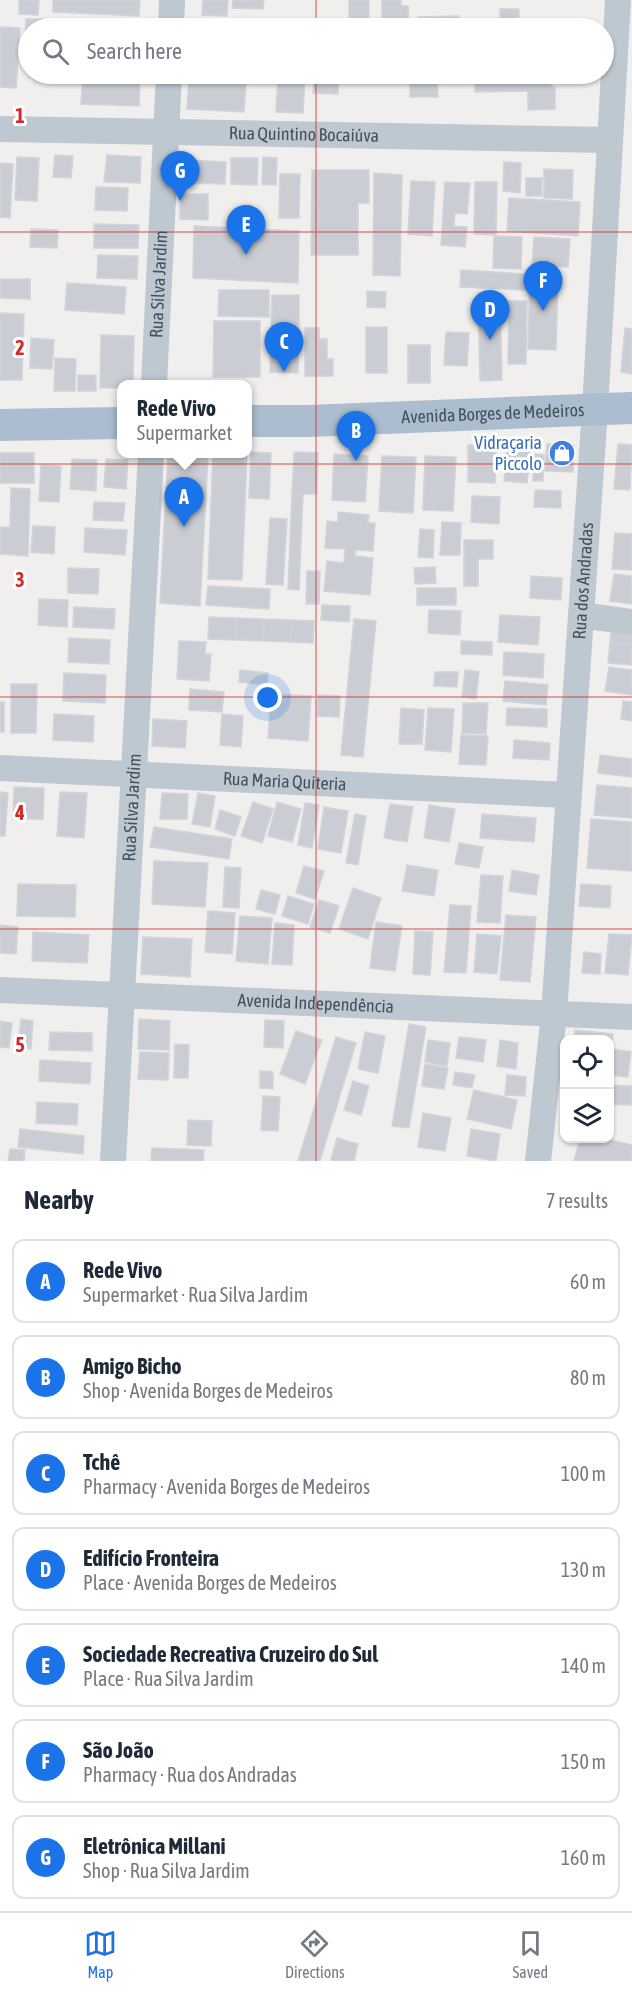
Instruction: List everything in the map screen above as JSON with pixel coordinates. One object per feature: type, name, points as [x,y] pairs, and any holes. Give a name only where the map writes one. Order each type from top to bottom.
[{"type":"main road","name":"Avenida Borges de Medeiros","points":[[252,421],[309,421],[632,408]]},
{"type":"main road","points":[[0,425],[117,423]]},
{"type":"street","points":[[171,18],[172,0]]},
{"type":"street","name":"Rua dos Andradas","points":[[614,70],[618,0]]},
{"type":"street","name":"Rua Silva Jardim","points":[[154,380],[169,84]]},
{"type":"street","name":"Rua dos Andradas","points":[[538,1161],[554,1014],[595,409],[613,84]]},
{"type":"street","name":"Rua Quintino Bocaiúva","points":[[0,129],[610,140]]},
{"type":"street","name":"Rua Silva Jardim","points":[[113,1161],[151,458]]},
{"type":"street","points":[[581,615],[632,622]]},
{"type":"street","name":"Rua Maria Quiteria","points":[[0,768],[568,795]]},
{"type":"street","name":"Avenida Independência","points":[[0,990],[632,1017]]},
{"type":"building","points":[[19,0],[39,0],[38,15],[19,14]]},
{"type":"building","points":[[53,0],[140,0],[139,16],[53,12]]},
{"type":"building","points":[[203,0],[228,0],[227,16],[202,15]]},
{"type":"building","points":[[233,0],[264,0],[263,9],[232,8]]},
{"type":"building","points":[[349,0],[369,0],[369,18],[349,18]]},
{"type":"building","points":[[382,0],[401,0],[401,6],[408,6],[409,18],[382,18]]},
{"type":"building","points":[[500,9],[519,9],[519,18],[500,18]]},
{"type":"building","points":[[459,16],[459,18],[418,18]]},
{"type":"building","points":[[0,27],[18,28],[16,88],[0,87]]},
{"type":"building","points":[[82,84],[140,84],[139,106],[81,104]]},
{"type":"building","points":[[189,84],[246,84],[244,112],[187,109]]},
{"type":"building","points":[[277,84],[304,84],[303,113],[276,112]]},
{"type":"building","points":[[313,84],[338,84],[338,94],[313,93]]},
{"type":"building","points":[[410,84],[437,84],[438,97],[410,97]]},
{"type":"building","points":[[475,84],[552,84],[552,87],[555,87],[555,109],[528,110],[528,91],[475,92]]},
{"type":"building","points":[[55,155],[73,156],[71,178],[53,177]]},
{"type":"building","points":[[107,155],[141,157],[140,183],[104,182]]},
{"type":"building","points":[[17,157],[39,158],[37,201],[15,200]]},
{"type":"building","points":[[263,157],[277,158],[276,185],[262,184]]},
{"type":"building","points":[[231,158],[258,158],[257,185],[231,184]]},
{"type":"building","points":[[184,160],[226,162],[225,184],[184,183]]},
{"type":"building","points":[[504,162],[521,163],[520,193],[503,191]]},
{"type":"building","points":[[0,163],[13,164],[10,218],[0,217]]},
{"type":"building","points":[[544,169],[573,170],[572,199],[544,198]]},
{"type":"building","points":[[312,170],[369,170],[369,203],[358,203],[358,255],[311,255]]},
{"type":"building","points":[[374,173],[402,175],[400,276],[373,275]]},
{"type":"building","points":[[280,174],[300,174],[299,218],[279,218]]},
{"type":"building","points":[[526,178],[542,178],[542,196],[526,196]]},
{"type":"building","points":[[411,181],[435,182],[432,236],[408,234]]},
{"type":"building","points":[[445,182],[470,183],[467,214],[455,213],[454,226],[467,227],[465,247],[441,245]]},
{"type":"building","points":[[475,182],[497,182],[496,235],[474,234]]},
{"type":"building","points":[[96,187],[128,188],[127,211],[95,210]]},
{"type":"building","points":[[180,194],[208,194],[208,220],[180,219]]},
{"type":"building","points":[[509,198],[580,202],[578,236],[507,231]]},
{"type":"building","points":[[94,224],[139,225],[138,248],[94,248]]},
{"type":"building","points":[[194,226],[299,231],[298,283],[193,278]]},
{"type":"building","points":[[31,229],[58,230],[57,248],[30,247]]},
{"type":"building","points":[[494,236],[522,237],[521,269],[493,268]]},
{"type":"building","points":[[534,237],[570,239],[568,267],[532,265]]},
{"type":"building","points":[[98,255],[138,256],[137,279],[97,278]]},
{"type":"building","points":[[461,270],[525,274],[524,290],[460,287]]},
{"type":"building","points":[[530,273],[558,274],[556,350],[528,349]]},
{"type":"building","points":[[0,279],[30,279],[30,299],[0,298]]},
{"type":"building","points":[[67,283],[126,287],[124,314],[65,310]]},
{"type":"building","points":[[219,290],[269,290],[269,317],[218,316]]},
{"type":"building","points":[[367,291],[386,292],[385,308],[367,307]]},
{"type":"building","points":[[272,295],[299,295],[299,326],[271,325]]},
{"type":"building","points":[[478,299],[500,299],[502,380],[480,381]]},
{"type":"building","points":[[509,301],[527,301],[526,364],[508,364]]},
{"type":"building","points":[[0,313],[24,314],[22,380],[0,380]]},
{"type":"building","points":[[214,321],[260,321],[260,377],[213,377]]},
{"type":"building","points":[[271,325],[299,326],[298,373],[270,372]]},
{"type":"building","points":[[366,327],[387,327],[387,373],[366,373]]},
{"type":"building","points":[[305,328],[319,328],[319,339],[327,339],[327,359],[333,359],[333,376],[305,376]]},
{"type":"building","points":[[625,328],[632,329],[632,374],[621,372]]},
{"type":"building","points":[[446,332],[469,333],[467,366],[444,365]]},
{"type":"building","points":[[101,335],[134,336],[133,380],[117,380],[117,388],[100,388]]},
{"type":"building","points":[[31,338],[54,340],[52,369],[30,368]]},
{"type":"building","points":[[408,345],[430,345],[430,383],[408,383]]},
{"type":"building","points":[[55,358],[76,359],[75,391],[54,391]]},
{"type":"building","points":[[78,375],[96,375],[96,391],[78,391]]},
{"type":"building","points":[[547,444],[574,445],[573,472],[545,471]]},
{"type":"building","points":[[618,444],[632,445],[630,490],[614,489]]},
{"type":"building","points":[[468,445],[496,445],[495,483],[468,482]]},
{"type":"building","points":[[507,445],[530,447],[527,483],[504,481]]},
{"type":"building","points":[[252,452],[271,453],[269,499],[249,498]]},
{"type":"building","points":[[294,452],[318,453],[317,494],[292,494]]},
{"type":"building","points":[[0,453],[34,453],[34,483],[0,483]]},
{"type":"building","points":[[334,454],[368,456],[365,502],[332,500]]},
{"type":"building","points":[[534,454],[544,455],[543,481],[533,481]]},
{"type":"building","points":[[382,456],[416,457],[413,513],[379,511]]},
{"type":"building","points":[[425,456],[456,457],[453,511],[423,510]]},
{"type":"building","points":[[168,458],[208,458],[200,606],[160,603]]},
{"type":"building","points":[[213,458],[247,458],[242,580],[208,579]]},
{"type":"building","points":[[72,459],[97,460],[96,491],[70,489]]},
{"type":"building","points":[[106,459],[128,460],[126,489],[104,487]]},
{"type":"building","points":[[41,465],[61,466],[59,502],[39,501]]},
{"type":"building","points":[[11,488],[30,489],[28,556],[0,554],[0,527],[10,527]]},
{"type":"building","points":[[535,490],[561,491],[561,508],[534,507]]},
{"type":"building","points":[[292,494],[303,494],[299,590],[288,589]]},
{"type":"building","points":[[472,496],[500,497],[499,524],[471,522]]},
{"type":"building","points":[[94,502],[125,503],[123,521],[93,520]]},
{"type":"building","points":[[338,512],[369,515],[368,523],[375,523],[373,551],[355,550],[355,556],[373,558],[370,595],[324,591],[327,561],[344,563],[345,549],[325,548],[327,521],[338,522]]},
{"type":"building","points":[[270,518],[287,519],[283,585],[266,584]]},
{"type":"building","points":[[442,522],[461,523],[460,555],[440,555]]},
{"type":"building","points":[[33,526],[55,527],[54,554],[31,552]]},
{"type":"building","points":[[85,528],[127,530],[125,555],[84,552]]},
{"type":"building","points":[[420,529],[434,530],[433,558],[418,557]]},
{"type":"building","points":[[615,533],[632,534],[632,570],[612,569]]},
{"type":"building","points":[[464,540],[493,540],[493,559],[478,559],[478,586],[464,586]]},
{"type":"building","points":[[435,567],[436,583],[415,584],[414,568]]},
{"type":"building","points":[[68,568],[99,569],[98,594],[68,593]]},
{"type":"building","points":[[307,571],[320,571],[319,604],[306,604]]},
{"type":"building","points":[[614,574],[632,576],[632,604],[610,601]]},
{"type":"building","points":[[531,576],[562,578],[561,600],[530,598]]},
{"type":"building","points":[[208,586],[270,589],[269,609],[206,605]]},
{"type":"building","points":[[417,588],[456,588],[456,605],[417,605]]},
{"type":"building","points":[[39,599],[68,600],[67,627],[38,625]]},
{"type":"building","points":[[322,605],[350,606],[349,622],[321,620]]},
{"type":"building","points":[[74,607],[115,609],[114,629],[73,627]]},
{"type":"building","points":[[429,610],[461,611],[460,635],[428,633]]},
{"type":"building","points":[[500,615],[540,617],[538,645],[498,642]]},
{"type":"building","points":[[209,617],[236,618],[235,640],[208,639]]},
{"type":"building","points":[[236,618],[264,619],[263,641],[235,640]]},
{"type":"building","points":[[264,619],[292,620],[290,642],[263,641]]},
{"type":"building","points":[[354,619],[376,621],[363,757],[341,755]]},
{"type":"building","points":[[292,620],[314,621],[313,643],[290,642]]},
{"type":"building","points":[[612,624],[632,626],[632,645],[610,643]]},
{"type":"building","points":[[69,638],[110,640],[109,664],[68,662]]},
{"type":"building","points":[[179,641],[206,642],[205,654],[211,654],[209,681],[177,679]]},
{"type":"building","points":[[461,641],[492,642],[492,655],[461,654]]},
{"type":"building","points":[[610,643],[632,645],[632,665],[608,663]]},
{"type":"building","points":[[504,652],[544,654],[543,678],[503,675]]},
{"type":"building","points":[[609,667],[632,670],[632,695],[605,691]]},
{"type":"building","points":[[240,670],[268,673],[267,685],[239,682]]},
{"type":"building","points":[[465,670],[479,672],[476,699],[462,697]]},
{"type":"building","points":[[435,672],[458,672],[457,687],[434,686]]},
{"type":"building","points":[[64,673],[106,675],[105,703],[63,701]]},
{"type":"building","points":[[505,681],[548,685],[546,705],[503,701]]},
{"type":"building","points":[[11,684],[37,684],[36,733],[11,733]]},
{"type":"building","points":[[190,689],[224,692],[222,712],[189,710]]},
{"type":"building","points":[[271,694],[311,696],[308,741],[268,738]]},
{"type":"building","points":[[318,695],[340,696],[339,717],[317,716]]},
{"type":"building","points":[[623,701],[632,702],[632,721],[621,719]]},
{"type":"building","points":[[0,702],[4,702],[4,732],[0,732]]},
{"type":"building","points":[[463,703],[488,703],[486,734],[462,733]]},
{"type":"building","points":[[401,708],[424,710],[422,744],[399,744]]},
{"type":"building","points":[[428,708],[454,709],[451,752],[425,750]]},
{"type":"building","points":[[507,708],[547,709],[547,727],[506,725]]},
{"type":"building","points":[[54,714],[94,716],[93,742],[53,740]]},
{"type":"building","points":[[222,714],[243,716],[241,747],[220,745]]},
{"type":"building","points":[[153,719],[187,721],[185,748],[152,746]]},
{"type":"building","points":[[461,735],[488,736],[486,765],[459,764]]},
{"type":"building","points":[[514,740],[550,743],[549,760],[513,758]]},
{"type":"building","points":[[600,755],[632,759],[632,777],[598,773]]},
{"type":"building","points":[[597,785],[632,788],[632,818],[594,815]]},
{"type":"building","points":[[14,787],[44,788],[43,819],[13,819]]},
{"type":"building","points":[[0,792],[8,793],[5,836],[0,836]]},
{"type":"building","points":[[60,792],[87,793],[84,838],[57,836]]},
{"type":"building","points":[[162,793],[188,794],[187,819],[160,819]]},
{"type":"building","points":[[198,793],[215,796],[210,827],[192,824]]},
{"type":"building","points":[[253,802],[273,809],[262,843],[241,836]]},
{"type":"building","points":[[277,802],[301,809],[292,842],[268,836]]},
{"type":"building","points":[[305,803],[319,805],[312,848],[298,845]]},
{"type":"building","points":[[390,804],[413,807],[407,842],[384,838]]},
{"type":"building","points":[[429,805],[455,809],[449,842],[424,838]]},
{"type":"building","points":[[324,807],[348,811],[341,853],[318,849]]},
{"type":"building","points":[[220,810],[241,817],[235,836],[215,829]]},
{"type":"building","points":[[355,814],[366,816],[358,865],[346,863]]},
{"type":"building","points":[[482,814],[536,818],[534,842],[480,838]]},
{"type":"building","points":[[591,819],[632,822],[632,871],[587,868]]},
{"type":"building","points":[[154,827],[232,839],[229,859],[150,847]]},
{"type":"building","points":[[459,843],[483,847],[479,868],[455,864]]},
{"type":"building","points":[[154,861],[208,863],[205,907],[152,904]]},
{"type":"building","points":[[407,865],[438,870],[434,896],[402,891]]},
{"type":"building","points":[[304,866],[324,871],[315,899],[296,893]]},
{"type":"building","points":[[225,867],[241,868],[239,908],[223,907]]},
{"type":"building","points":[[512,870],[539,875],[536,895],[509,891]]},
{"type":"building","points":[[481,875],[503,876],[500,923],[477,922]]},
{"type":"building","points":[[18,884],[76,885],[75,917],[17,916]]},
{"type":"building","points":[[581,884],[611,886],[610,908],[579,906]]},
{"type":"building","points":[[353,888],[381,898],[368,939],[339,929]]},
{"type":"building","points":[[261,890],[280,895],[275,914],[256,909]]},
{"type":"building","points":[[288,896],[314,904],[308,924],[282,916]]},
{"type":"building","points":[[319,900],[339,906],[330,933],[310,927]]},
{"type":"building","points":[[450,905],[471,906],[466,973],[444,972]]},
{"type":"building","points":[[208,911],[235,913],[232,954],[205,952]]},
{"type":"building","points":[[506,915],[536,917],[530,982],[500,980]]},
{"type":"building","points":[[240,916],[272,918],[268,964],[236,961]]},
{"type":"building","points":[[376,922],[402,926],[395,971],[370,968]]},
{"type":"building","points":[[275,923],[294,925],[292,965],[272,964]]},
{"type":"building","points":[[0,925],[18,927],[16,954],[0,953]]},
{"type":"building","points":[[415,931],[433,932],[430,975],[413,974]]},
{"type":"building","points":[[33,932],[89,935],[87,963],[32,961]]},
{"type":"building","points":[[477,934],[501,936],[497,974],[474,972]]},
{"type":"building","points":[[609,934],[632,935],[628,975],[605,973]]},
{"type":"building","points":[[143,937],[192,939],[190,977],[141,974]]},
{"type":"building","points":[[584,952],[601,954],[600,974],[582,973]]},
{"type":"building","points":[[21,1019],[33,1021],[31,1049],[18,1047]]},
{"type":"building","points":[[139,1019],[170,1021],[169,1050],[138,1049]]},
{"type":"building","points":[[265,1020],[284,1021],[283,1048],[264,1047]]},
{"type":"building","points":[[0,1021],[12,1023],[9,1048],[0,1047]]},
{"type":"building","points":[[409,1024],[426,1027],[409,1128],[392,1126]]},
{"type":"building","points":[[575,1030],[613,1034],[613,1035],[574,1035]]},
{"type":"building","points":[[296,1031],[322,1040],[305,1084],[280,1074]]},
{"type":"building","points":[[50,1032],[92,1033],[92,1051],[49,1050]]},
{"type":"building","points":[[365,1032],[385,1036],[378,1073],[358,1069]]},
{"type":"building","points":[[336,1037],[356,1043],[320,1161],[298,1161]]},
{"type":"building","points":[[459,1037],[486,1040],[483,1062],[456,1058]]},
{"type":"building","points":[[428,1040],[450,1043],[447,1066],[425,1062]]},
{"type":"building","points":[[500,1040],[518,1043],[516,1069],[497,1066]]},
{"type":"building","points":[[175,1044],[189,1045],[188,1078],[174,1078]]},
{"type":"building","points":[[614,1049],[631,1052],[628,1077],[614,1075]]},
{"type":"building","points":[[140,1052],[169,1053],[168,1080],[138,1079]]},
{"type":"building","points":[[40,1060],[91,1063],[90,1084],[39,1081]]},
{"type":"building","points":[[425,1064],[448,1068],[444,1089],[422,1086]]},
{"type":"building","points":[[260,1071],[273,1072],[273,1089],[260,1088]]},
{"type":"building","points":[[455,1072],[475,1075],[472,1088],[453,1085]]},
{"type":"building","points":[[507,1075],[526,1077],[525,1096],[505,1095]]},
{"type":"building","points":[[353,1081],[369,1086],[361,1115],[344,1110]]},
{"type":"building","points":[[614,1085],[632,1086],[632,1105],[614,1104]]},
{"type":"building","points":[[474,1090],[517,1100],[511,1129],[467,1119]]},
{"type":"building","points":[[263,1096],[280,1097],[278,1131],[261,1130]]},
{"type":"building","points":[[37,1102],[78,1104],[77,1125],[36,1123]]},
{"type":"building","points":[[423,1113],[451,1118],[445,1151],[418,1147]]},
{"type":"building","points":[[188,1120],[212,1121],[211,1146],[187,1145]]},
{"type":"building","points":[[20,1129],[84,1136],[83,1154],[18,1147]]},
{"type":"building","points":[[471,1129],[500,1134],[496,1161],[467,1156]]},
{"type":"building","points":[[337,1138],[358,1144],[354,1161],[331,1160]]},
{"type":"building","points":[[614,1141],[632,1145],[632,1161],[574,1161],[579,1143],[614,1143]]},
{"type":"building","points":[[152,1148],[204,1150],[203,1161],[151,1161]]},
{"type":"building","points":[[10,1149],[25,1150],[24,1161],[8,1161]]},
{"type":"place","name":"Eletrônica Millani","points":[[180,201]]},
{"type":"place","name":"Sociedade Recreativa Cruzeiro do Sul","points":[[246,255]]},
{"type":"place","name":"São João","points":[[543,311]]},
{"type":"place","name":"Edifício Fronteira","points":[[490,340]]},
{"type":"place","name":"Tchê","points":[[284,372]]},
{"type":"place","name":"Vidraçaria Piccolo","points":[[562,453]]},
{"type":"place","name":"Amigo Bicho","points":[[356,461]]},
{"type":"place","name":"Rede Vivo","points":[[184,527]]}]
